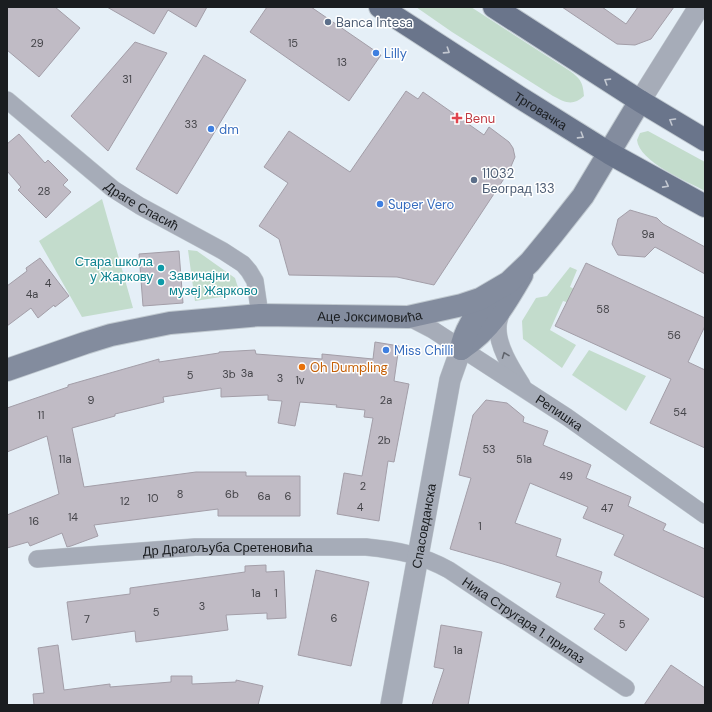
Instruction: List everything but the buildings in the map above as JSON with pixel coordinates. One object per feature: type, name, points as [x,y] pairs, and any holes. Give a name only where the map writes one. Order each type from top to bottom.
[{"type":"main road","name":"Трговачка","points":[[380,7],[609,153],[705,206]]},
{"type":"main road","points":[[494,7],[640,101],[705,140]]},
{"type":"main road","name":"Аце Јоксимовића","points":[[7,370],[85,343],[130,331],[170,323],[260,315],[408,317],[462,305],[497,300],[509,282],[530,262],[583,196],[640,101]]},
{"type":"main road","points":[[461,349],[463,339],[469,325],[497,300]]},
{"type":"street","points":[[640,101],[699,7]]},
{"type":"street","name":"Драге Спасић","points":[[7,100],[113,189],[140,206],[216,247],[243,264],[249,271],[254,281],[260,315]]},
{"type":"street","points":[[497,300],[498,325],[501,345],[508,364],[524,389]]},
{"type":"street","name":"Репишка","points":[[408,317],[433,330],[567,417],[705,515]]},
{"type":"street","name":"Спасовданска","points":[[391,705],[450,380],[461,349]]},
{"type":"street","name":"Др Драгољуба Сретеновића","points":[[37,559],[195,547],[366,547],[393,549],[418,556]]},
{"type":"street","name":"Ника Стругара 1. прилаз","points":[[418,556],[433,561],[449,570],[626,688]]},
{"type":"green space","points":[[416,7],[471,7],[574,74],[581,82],[584,96],[573,102],[566,102],[553,96],[452,32]]},
{"type":"green space","points":[[648,131],[705,162],[705,191],[665,170],[646,156],[640,148],[637,140],[640,133]]},
{"type":"green space","points":[[102,199],[133,308],[82,317],[39,241]]},
{"type":"green space","points":[[188,250],[197,251],[235,278],[240,294],[195,301]]},
{"type":"green space","points":[[570,267],[577,270],[570,287],[579,291],[573,304],[563,301],[550,330],[576,345],[562,368],[523,339],[522,321],[536,298],[547,296]]},
{"type":"green space","points":[[589,350],[646,376],[626,411],[572,375]]},
{"type":"place","name":"Banca Intesa","points":[[328,22]]},
{"type":"place","name":"Lilly","points":[[376,53]]},
{"type":"place","name":"Benu","points":[[457,118]]},
{"type":"place","name":"dm","points":[[211,129]]},
{"type":"place","name":"11032 Београд 133","points":[[474,180]]},
{"type":"place","name":"Super Vero","points":[[380,204]]},
{"type":"place","name":"Стара школа у Жаркову","points":[[161,268]]},
{"type":"place","name":"Завичајни музеј Жарково","points":[[161,282]]},
{"type":"place","name":"Miss Chilli","points":[[386,350]]},
{"type":"place","name":"Oh Dumpling","points":[[302,367]]}]
